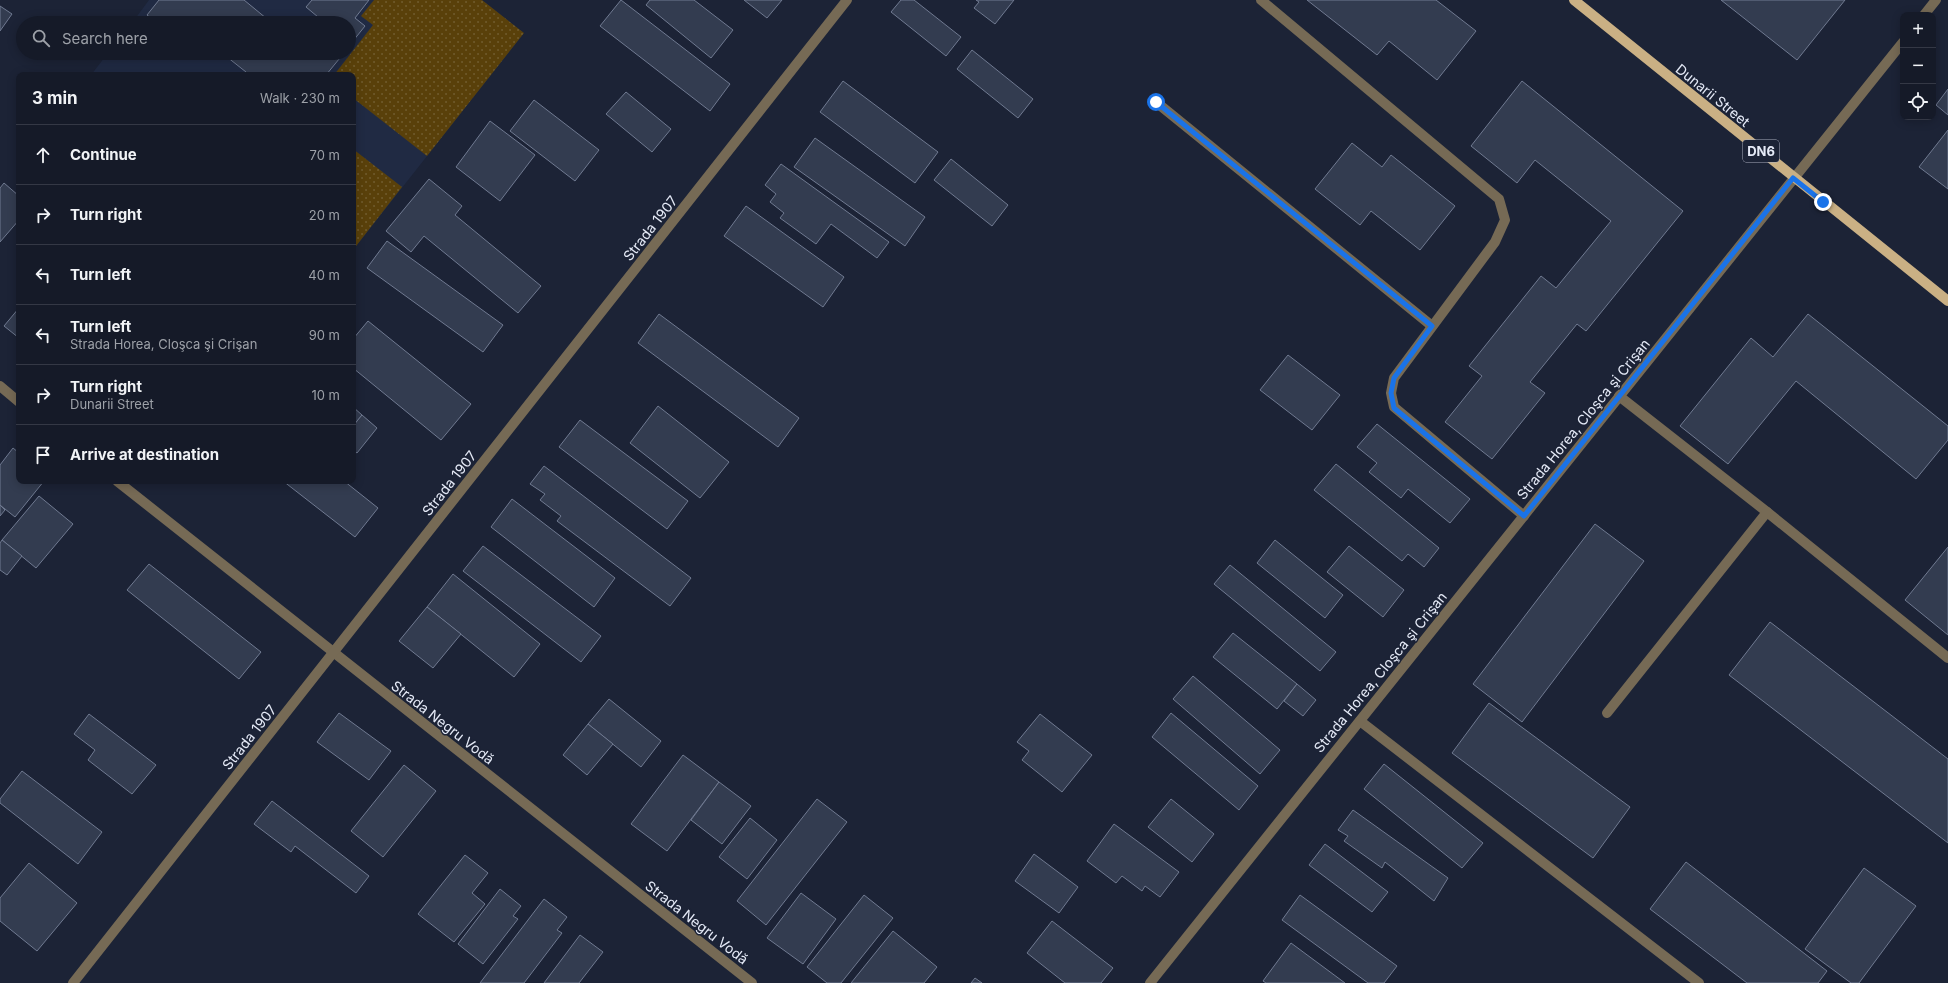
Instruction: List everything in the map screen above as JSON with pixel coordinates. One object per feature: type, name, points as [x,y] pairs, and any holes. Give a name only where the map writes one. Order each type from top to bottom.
[{"type":"main road","name":"Dunarii Street","points":[[1574,0],[1948,302]]},
{"type":"street","name":"Strada 1907","points":[[73,983],[847,0]]},
{"type":"street","points":[[1261,0],[1499,199],[1505,220],[1495,242],[1394,378],[1391,393],[1394,408],[1524,516]]},
{"type":"street","points":[[1926,12],[1936,0]]},
{"type":"street","name":"Strada Horea, Cloşca şi Crişan","points":[[1150,983],[1900,46]]},
{"type":"street","points":[[1156,102],[1432,326]]},
{"type":"street","points":[[0,386],[16,399]]},
{"type":"street","points":[[1619,396],[1767,512],[1948,658]]},
{"type":"street","name":"Strada Negru Vodă","points":[[122,484],[333,653],[752,983]]},
{"type":"street","points":[[1607,713],[1767,512]]},
{"type":"street","points":[[1360,720],[1699,983]]},
{"type":"shaded area","points":[[149,0],[482,0],[524,33],[356,246],[356,72],[93,72],[103,60],[356,60],[356,16],[137,16]]},
{"type":"shaded area","points":[[374,0],[482,0],[524,33],[427,156],[356,100],[356,72],[336,72],[346,60],[356,60],[356,47],[373,25],[361,16]]},
{"type":"shaded area","points":[[356,151],[402,187],[356,246]]},
{"type":"building","points":[[159,0],[244,0],[263,16],[148,16],[147,15]]},
{"type":"building","points":[[312,0],[369,0],[356,17],[317,16],[306,7]]},
{"type":"building","points":[[621,0],[730,84],[710,111],[600,26]]},
{"type":"building","points":[[650,0],[694,0],[733,30],[711,58],[646,5]]},
{"type":"building","points":[[744,0],[782,0],[767,18]]},
{"type":"building","points":[[901,0],[914,0],[961,37],[946,56],[891,12]]},
{"type":"building","points":[[976,0],[1014,0],[995,24],[974,8],[979,2]]},
{"type":"building","points":[[1307,0],[1436,0],[1476,31],[1437,80],[1389,41],[1377,55]]},
{"type":"building","points":[[1721,0],[1845,0],[1797,60]]},
{"type":"building","points":[[0,6],[12,14],[0,31]]},
{"type":"building","points":[[356,19],[365,26],[356,37]]},
{"type":"building","points":[[972,50],[1033,99],[1018,118],[957,69]]},
{"type":"building","points":[[231,60],[338,60],[328,72],[246,72]]},
{"type":"building","points":[[843,81],[938,152],[915,183],[820,112]]},
{"type":"building","points":[[1522,81],[1683,211],[1586,331],[1577,324],[1530,382],[1545,393],[1492,459],[1445,422],[1482,376],[1469,366],[1541,276],[1556,288],[1611,221],[1535,160],[1517,183],[1471,146]]},
{"type":"building","points":[[1948,89],[1948,115],[1936,105]]},
{"type":"building","points":[[626,92],[671,129],[652,152],[606,114]]},
{"type":"building","points":[[534,100],[599,150],[575,181],[510,131]]},
{"type":"building","points":[[490,121],[535,155],[500,201],[456,167]]},
{"type":"building","points":[[1948,130],[1948,189],[1919,167]]},
{"type":"building","points":[[815,138],[925,217],[905,246],[794,167]]},
{"type":"building","points":[[1352,143],[1382,167],[1391,155],[1455,206],[1420,250],[1371,211],[1360,225],[1315,189]]},
{"type":"building","points":[[951,159],[1008,205],[992,226],[934,180]]},
{"type":"building","points":[[781,164],[889,242],[877,258],[831,224],[816,244],[780,218],[784,213],[770,202],[776,194],[765,185]]},
{"type":"building","points":[[429,179],[462,206],[455,215],[541,286],[518,313],[424,236],[411,252],[386,231]]},
{"type":"building","points":[[4,183],[16,193],[16,223],[0,242],[0,188]]},
{"type":"building","points":[[746,206],[844,277],[823,307],[724,236]]},
{"type":"building","points":[[387,241],[503,325],[483,352],[367,268]]},
{"type":"building","points":[[16,312],[16,336],[4,326]]},
{"type":"building","points":[[659,314],[799,418],[778,447],[638,343]]},
{"type":"building","points":[[1808,314],[1948,426],[1948,440],[1916,479],[1796,381],[1728,464],[1680,426],[1751,338],[1773,357]]},
{"type":"building","points":[[368,321],[471,404],[441,440],[356,370],[356,335]]},
{"type":"building","points":[[1288,355],[1340,395],[1312,430],[1260,390]]},
{"type":"building","points":[[658,406],[729,462],[700,498],[630,443]]},
{"type":"building","points":[[356,410],[362,415],[356,422]]},
{"type":"building","points":[[362,415],[377,428],[357,453],[356,452],[356,422]]},
{"type":"building","points":[[580,420],[688,501],[667,529],[559,447]]},
{"type":"building","points":[[1377,424],[1470,499],[1450,523],[1408,489],[1401,498],[1369,472],[1377,463],[1357,447]]},
{"type":"building","points":[[13,448],[16,450],[16,484],[42,484],[15,517],[0,505],[0,465]]},
{"type":"building","points":[[1336,464],[1439,548],[1424,567],[1408,554],[1402,561],[1314,490]]},
{"type":"building","points":[[544,466],[691,578],[670,606],[557,521],[561,516],[540,500],[545,494],[530,484]]},
{"type":"building","points":[[287,484],[348,484],[378,508],[355,537]]},
{"type":"building","points":[[39,496],[73,524],[36,568],[2,540]]},
{"type":"building","points":[[512,499],[615,578],[594,607],[491,527]]},
{"type":"building","points":[[0,505],[5,510],[0,516]]},
{"type":"building","points":[[1595,524],[1644,561],[1522,722],[1473,684]]},
{"type":"building","points":[[2,540],[22,556],[7,575],[0,570],[0,543]]},
{"type":"building","points":[[1275,540],[1343,595],[1325,618],[1257,563]]},
{"type":"building","points":[[483,546],[601,636],[581,662],[463,571]]},
{"type":"building","points":[[1349,546],[1404,590],[1383,617],[1327,572]]},
{"type":"building","points":[[1948,547],[1948,635],[1905,600]]},
{"type":"building","points":[[149,564],[261,652],[239,679],[127,590]]},
{"type":"building","points":[[1230,565],[1336,652],[1320,671],[1214,584]]},
{"type":"building","points":[[453,574],[540,644],[514,677],[427,607]]},
{"type":"building","points":[[427,607],[461,634],[433,668],[399,641]]},
{"type":"building","points":[[1770,622],[1948,759],[1948,843],[1729,675]]},
{"type":"building","points":[[1233,633],[1297,684],[1277,709],[1213,657]]},
{"type":"building","points":[[1193,676],[1280,750],[1260,774],[1173,699]]},
{"type":"building","points":[[1297,684],[1316,700],[1303,716],[1284,701]]},
{"type":"building","points":[[609,699],[661,741],[641,767],[588,724]]},
{"type":"building","points":[[1489,703],[1630,807],[1593,858],[1452,753]]},
{"type":"building","points":[[339,713],[391,751],[369,780],[317,742]]},
{"type":"building","points":[[1171,713],[1258,786],[1239,810],[1152,737]]},
{"type":"building","points":[[89,714],[156,765],[132,794],[88,760],[95,750],[74,734]]},
{"type":"building","points":[[1040,714],[1092,755],[1062,792],[1022,760],[1029,751],[1017,742]]},
{"type":"building","points":[[588,724],[613,744],[587,775],[563,755]]},
{"type":"building","points":[[683,755],[719,782],[667,851],[631,824]]},
{"type":"building","points":[[1384,764],[1483,843],[1462,868],[1364,789]]},
{"type":"building","points":[[404,765],[436,791],[383,857],[351,831]]},
{"type":"building","points":[[22,771],[102,832],[78,864],[0,803],[0,799]]},
{"type":"building","points":[[719,782],[751,806],[722,844],[691,820]]},
{"type":"building","points":[[817,799],[847,822],[766,925],[737,901]]},
{"type":"building","points":[[1171,799],[1214,834],[1192,862],[1148,827]]},
{"type":"building","points":[[272,801],[369,876],[356,893],[295,846],[291,852],[254,824]]},
{"type":"building","points":[[1353,810],[1448,878],[1434,901],[1385,862],[1382,868],[1344,841],[1348,836],[1338,830]]},
{"type":"building","points":[[750,818],[777,840],[747,879],[719,857]]},
{"type":"building","points":[[1114,824],[1179,872],[1160,897],[1145,886],[1142,891],[1122,876],[1116,883],[1087,861]]},
{"type":"building","points":[[1325,844],[1388,892],[1372,912],[1309,865]]},
{"type":"building","points":[[1034,854],[1078,887],[1059,913],[1015,881]]},
{"type":"building","points":[[465,855],[488,873],[472,893],[485,904],[454,942],[418,914]]},
{"type":"building","points":[[1686,862],[1827,971],[1818,983],[1747,983],[1650,909]]},
{"type":"building","points":[[29,863],[77,903],[37,951],[0,921],[0,898]]},
{"type":"building","points":[[1864,868],[1916,906],[1859,983],[1851,983],[1805,949]]},
{"type":"building","points":[[500,889],[521,906],[513,916],[518,919],[483,964],[458,944]]},
{"type":"building","points":[[801,893],[836,919],[803,964],[767,938]]},
{"type":"building","points":[[864,895],[893,918],[841,983],[827,983],[807,967]]},
{"type":"building","points":[[1300,895],[1397,966],[1384,983],[1368,983],[1282,920]]},
{"type":"building","points":[[544,899],[567,917],[557,930],[562,933],[524,983],[480,983]]},
{"type":"building","points":[[1052,921],[1113,968],[1101,983],[1065,983],[1027,953]]},
{"type":"building","points":[[893,931],[937,967],[924,983],[851,983]]},
{"type":"building","points":[[580,935],[603,952],[579,983],[544,983]]},
{"type":"building","points":[[1291,943],[1345,983],[1266,983],[1263,981]]},
{"type":"building","points":[[975,978],[982,983],[971,983]]},
{"type":"route","points":[[1156,102],[1432,326],[1394,378],[1391,393],[1394,408],[1524,516],[1793,178],[1823,202]]}]
